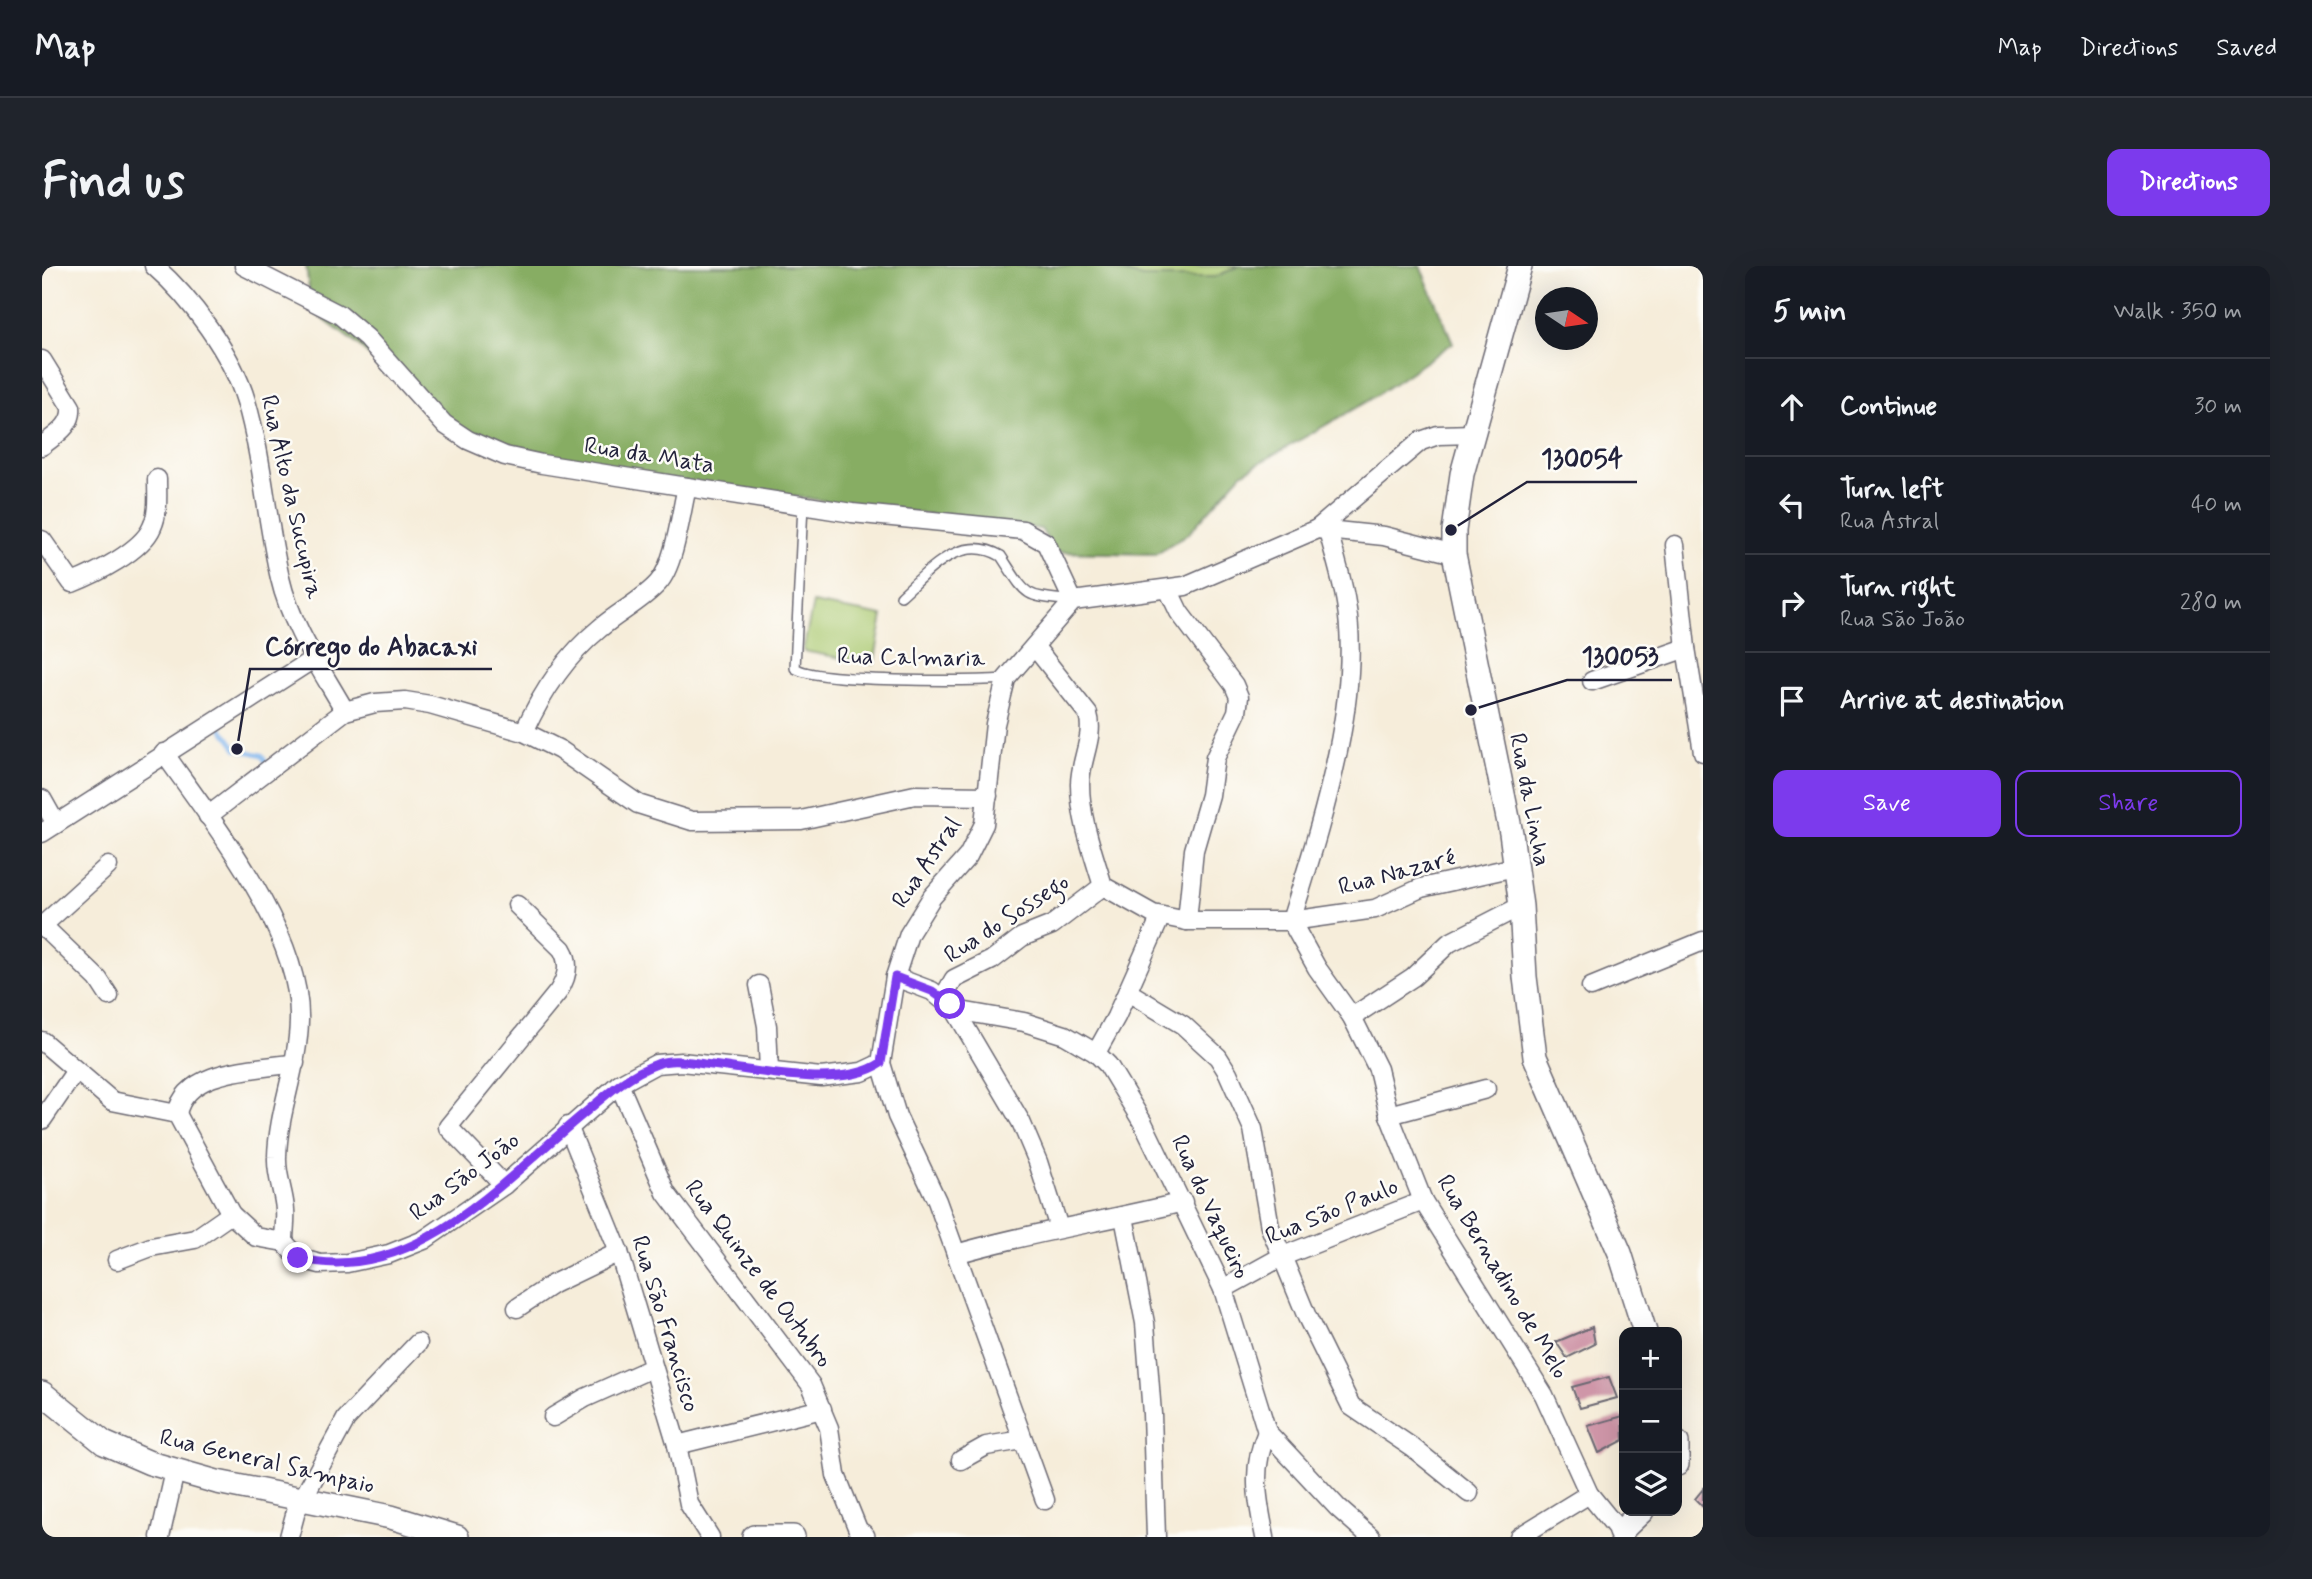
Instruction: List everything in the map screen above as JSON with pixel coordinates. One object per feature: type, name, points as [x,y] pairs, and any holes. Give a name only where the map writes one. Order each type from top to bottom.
[{"type":"street","name":"Rua Alto da Sucupira","points":[[155,266],[172,281],[205,324],[245,398],[257,444],[280,579],[293,616],[345,711]]},
{"type":"street","name":"Rua da Mata","points":[[244,266],[340,314],[367,338],[444,424],[483,448],[542,464],[803,505],[1031,533],[1046,543],[1073,601]]},
{"type":"street","name":"Rua da Linha","points":[[1520,266],[1456,507],[1454,554],[1516,867],[1535,1057],[1620,1254],[1643,1327]]},
{"type":"street","points":[[42,360],[71,407],[72,415],[69,424],[42,446]]},
{"type":"street","points":[[1073,601],[1168,589],[1201,581],[1323,529],[1421,441],[1438,435],[1474,434]]},
{"type":"street","points":[[42,540],[72,583],[105,568],[147,536],[157,511],[157,478]]},
{"type":"street","points":[[524,732],[537,703],[562,666],[597,630],[659,583],[671,553],[687,486]]},
{"type":"street","points":[[1323,529],[1384,536],[1454,554]]},
{"type":"street","points":[[1035,647],[1088,714],[1091,723],[1081,765],[1080,787],[1089,841],[1103,886],[1123,900],[1161,916],[1186,920],[1291,921],[1323,812],[1344,708],[1349,644],[1347,604],[1323,529]]},
{"type":"street","points":[[1675,545],[1686,648],[1703,752]]},
{"type":"street","points":[[1168,589],[1178,612],[1234,685],[1239,697],[1237,712],[1215,758],[1210,795],[1194,850],[1186,920]]},
{"type":"street","name":"Rua Astral","points":[[1045,1500],[937,1201],[897,1116],[881,1063],[895,977],[918,917],[978,839],[988,796],[995,724],[1006,679],[1035,647],[1053,621],[1073,601]]},
{"type":"street","points":[[1592,681],[1686,648]]},
{"type":"street","points":[[42,799],[49,828],[315,658]]},
{"type":"street","points":[[208,816],[345,711],[375,703],[405,701],[430,705],[524,732],[583,765],[638,804],[692,821],[801,820],[856,805],[915,794],[988,796]]},
{"type":"street","points":[[164,753],[254,887],[290,964],[297,987],[299,1017],[295,1063],[280,1128],[277,1157],[278,1182],[285,1210],[284,1242]]},
{"type":"street","points":[[108,866],[42,926],[98,979],[109,996]]},
{"type":"street","name":"Rua Nazaré","points":[[1291,921],[1375,909],[1421,888],[1516,867]]},
{"type":"street","name":"Rua do Sossego","points":[[949,1004],[954,979],[992,960],[1022,937],[1052,925],[1103,886]]},
{"type":"street","points":[[504,1185],[448,1127],[558,992],[566,975],[567,957],[562,949],[517,905]]},
{"type":"street","points":[[1352,1017],[1413,976],[1449,943],[1521,906]]},
{"type":"street","points":[[1096,1053],[1128,992],[1161,916]]},
{"type":"street","name":"Rua Bernadino de Melo","points":[[1291,921],[1317,968],[1352,1017],[1378,1069],[1389,1115],[1423,1201],[1545,1395],[1589,1494],[1622,1535]]},
{"type":"street","points":[[1591,987],[1703,941]]},
{"type":"street","name":"Rua do Vaqueiro","points":[[895,977],[949,1004],[1065,1035],[1096,1053],[1126,1090],[1183,1202],[1223,1289],[1267,1432]]},
{"type":"street","points":[[759,985],[769,1048],[769,1071]]},
{"type":"street","points":[[1128,992],[1183,1025],[1218,1057],[1228,1073],[1253,1129],[1270,1227],[1307,1317],[1351,1406],[1413,1448],[1469,1493]]},
{"type":"street","points":[[949,1004],[1021,1122],[1038,1161],[1059,1228]]},
{"type":"street","points":[[42,1041],[112,1101],[177,1114]]},
{"type":"street","name":"Rua São João","points":[[230,1214],[257,1237],[284,1242],[298,1258],[320,1264],[347,1263],[389,1254],[424,1240],[504,1185],[619,1084],[666,1062],[821,1077],[846,1076],[881,1063]]},
{"type":"street","points":[[117,1260],[151,1247],[195,1239],[230,1214],[177,1114],[179,1102],[187,1092],[206,1078],[295,1063]]},
{"type":"street","points":[[42,1119],[75,1072]]},
{"type":"street","name":"Rua Quinze de Outubro","points":[[619,1084],[666,1193],[762,1324],[804,1375],[822,1409],[836,1475],[862,1536]]},
{"type":"street","points":[[1389,1115],[1486,1089]]},
{"type":"street","name":"Rua São Francisco","points":[[568,1126],[619,1252],[677,1445],[689,1504],[710,1537]]},
{"type":"street","name":"Rua São Paulo","points":[[1223,1289],[1283,1256],[1423,1201]]},
{"type":"street","points":[[956,1254],[1059,1228],[1124,1217],[1183,1202]]},
{"type":"street","points":[[1124,1217],[1145,1324],[1153,1414],[1156,1537]]},
{"type":"street","points":[[517,1308],[554,1284],[619,1252]]},
{"type":"street","points":[[289,1537],[296,1511],[346,1419],[418,1343]]},
{"type":"street","points":[[553,1418],[585,1398],[652,1368]]},
{"type":"street","name":"Rua General Sampaio","points":[[42,1393],[104,1443],[175,1471],[391,1517],[452,1536]]},
{"type":"street","points":[[677,1445],[822,1409]]},
{"type":"street","points":[[1265,1537],[1256,1487],[1256,1469],[1259,1451],[1267,1432],[1338,1508],[1371,1537]]},
{"type":"street","points":[[961,1460],[986,1446],[1023,1440]]},
{"type":"street","points":[[160,1537],[175,1471]]},
{"type":"street","points":[[1519,1537],[1589,1494]]},
{"type":"street","points":[[1622,1535],[1638,1516]]},
{"type":"street","points":[[754,1537],[793,1537]]},
{"type":"lane","name":"Rua Calmaria","points":[[803,505],[794,668],[816,675],[1006,679]]},
{"type":"lane","points":[[901,596],[954,551],[969,548],[1001,556],[1027,594],[1073,601]]},
{"type":"green space","points":[[306,266],[1099,266],[1142,277],[1215,277],[1239,266],[1420,266],[1453,343],[1368,401],[1242,473],[1189,533],[1155,554],[1055,552],[1041,529],[544,464],[442,420],[354,342],[312,311]]},
{"type":"green space","points":[[1099,266],[1239,266],[1215,277],[1142,277]]},
{"type":"green space","points":[[813,603],[883,616],[874,664],[803,651]]},
{"type":"building","points":[[1592,1327],[1595,1344],[1567,1358],[1556,1342]]},
{"type":"building","points":[[1609,1377],[1617,1398],[1580,1408],[1572,1387]]},
{"type":"building","points":[[1619,1417],[1619,1443],[1599,1453],[1588,1426]]},
{"type":"building","points":[[1703,1489],[1703,1507],[1695,1499]]},
{"type":"waterway","points":[[221,727],[237,749],[262,755],[267,765]]},
{"type":"place","name":"130054","points":[[1451,530]]},
{"type":"place","name":"130053","points":[[1471,710]]},
{"type":"place","name":"Córrego do Abacaxi","points":[[237,749]]},
{"type":"route","points":[[298,1258],[320,1264],[347,1263],[406,1249],[424,1240],[504,1185],[619,1084],[656,1064],[681,1062],[821,1077],[846,1076],[881,1063],[895,977],[932,991],[950,1004]]}]
